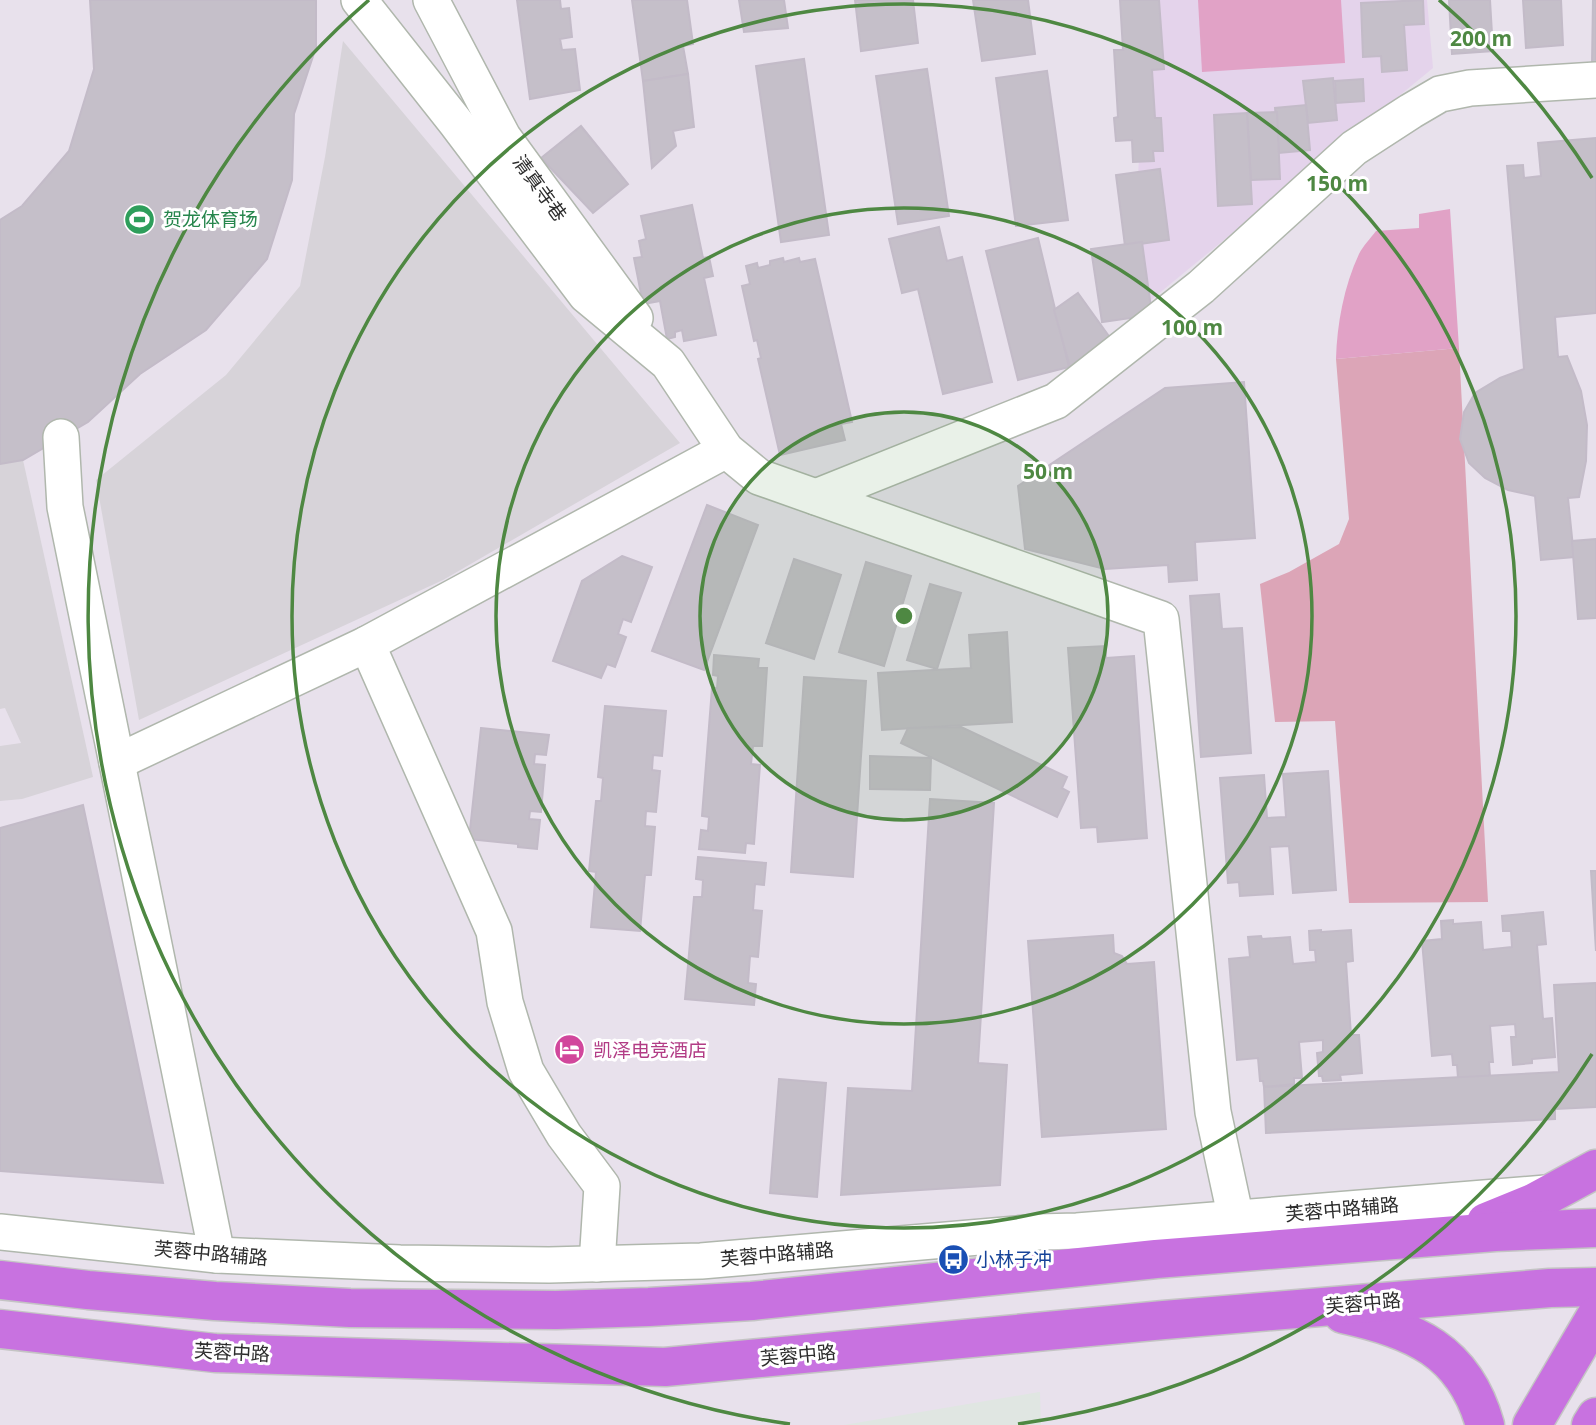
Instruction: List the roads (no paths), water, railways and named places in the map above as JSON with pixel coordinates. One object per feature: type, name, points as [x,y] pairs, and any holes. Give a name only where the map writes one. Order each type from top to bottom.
[{"type":"main road","points":[[1447,1236],[1500,1217],[1596,1169]]},
{"type":"main road","points":[[0,1280],[215,1301],[349,1308],[556,1310],[649,1307],[752,1301],[1156,1259],[1238,1236],[1447,1236],[1596,1228]]},
{"type":"main road","name":"芙蓉中路","points":[[0,1329],[215,1353],[665,1367],[1164,1320],[1550,1288],[1596,1287]]},
{"type":"main road","points":[[1296,1309],[1343,1314],[1377,1322],[1439,1351],[1464,1377],[1485,1425]]},
{"type":"main road","points":[[1532,1425],[1596,1316]]},
{"type":"main road","points":[[1591,1425],[1596,1417]]},
{"type":"street","points":[[359,0],[586,295],[668,363],[726,450],[759,477],[1161,619],[1213,1112],[1238,1236]]},
{"type":"street","name":"清真寺巷","points":[[431,0],[503,137],[668,363]]},
{"type":"street","points":[[816,497],[1056,401],[1201,286],[1354,148],[1440,94],[1470,88],[1596,80]]},
{"type":"street","points":[[61,437],[65,507],[217,1255]]},
{"type":"street","points":[[117,762],[367,644],[726,450]]},
{"type":"street","points":[[367,644],[494,931],[505,1002],[526,1071],[564,1135],[601,1186],[597,1264]]},
{"type":"street","name":"芙蓉中路辅路","points":[[0,1232],[217,1255],[400,1263],[597,1264],[701,1261],[1038,1232],[1238,1236],[1553,1192]]},
{"type":"place","name":"贺龙体育场","points":[[140,219]]},
{"type":"place","name":"凯泽电竞酒店","points":[[570,1050]]},
{"type":"place","name":"小林子冲","points":[[953,1259]]}]
